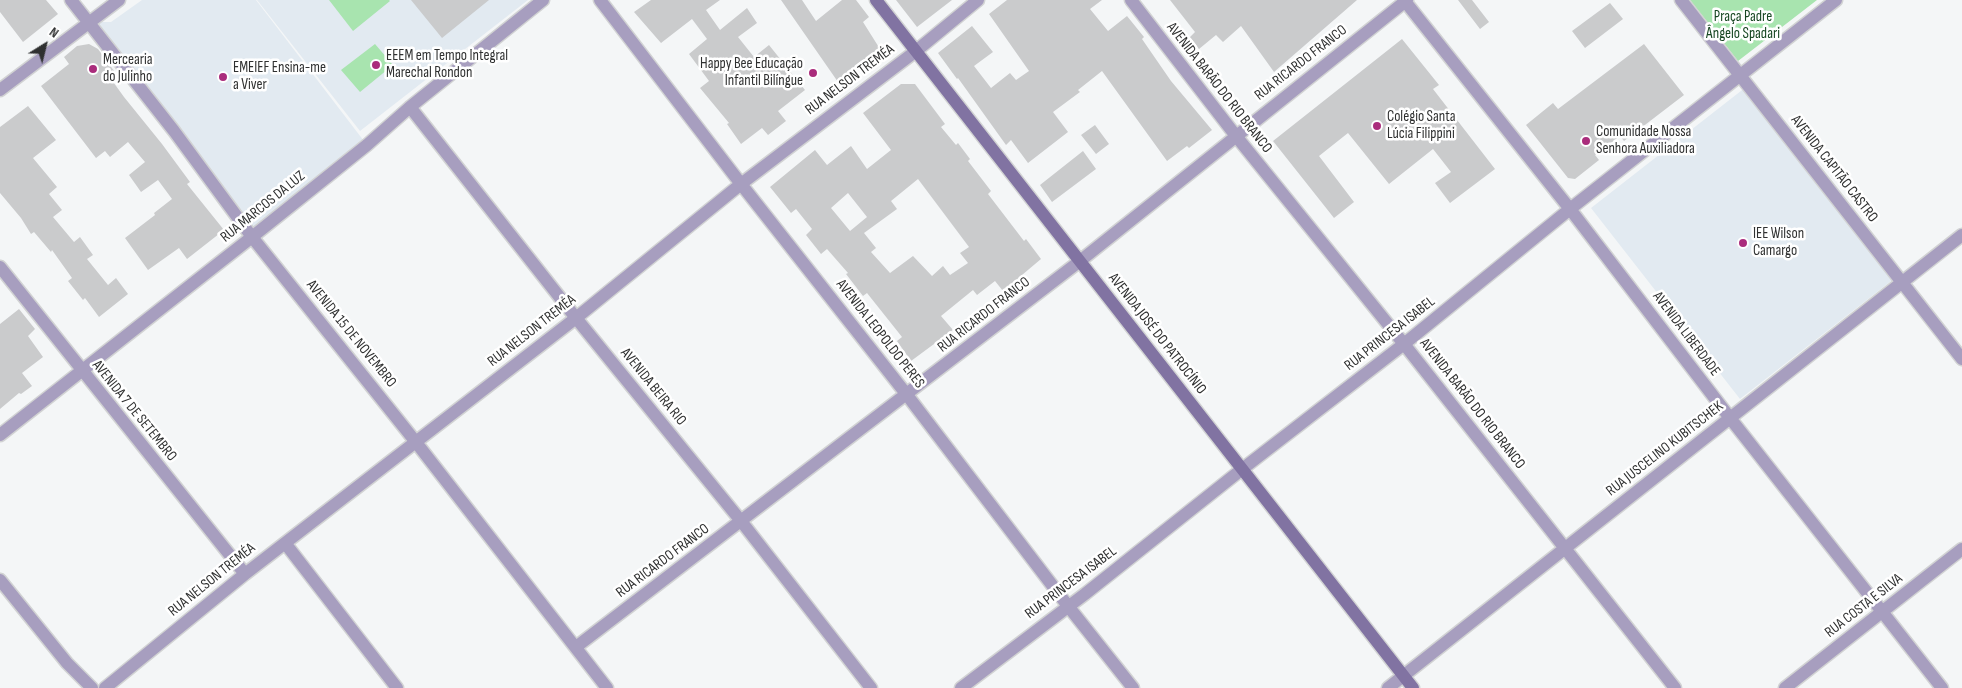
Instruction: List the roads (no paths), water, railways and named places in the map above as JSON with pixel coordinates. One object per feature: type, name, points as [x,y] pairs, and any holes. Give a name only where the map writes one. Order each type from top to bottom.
[{"type":"street","name":"AVENIDA 15 DE NOVEMBRO","points":[[71,0],[90,22],[252,237],[416,441],[607,688]]},
{"type":"street","points":[[0,90],[119,0]]},
{"type":"street","name":"RUA MARCOS DA LUZ","points":[[0,435],[367,145],[410,107],[543,0]]},
{"type":"street","name":"AVENIDA LEOPOLDO PERES","points":[[600,0],[741,184],[907,395],[1068,606],[1134,688]]},
{"type":"street","name":"AVENIDA JOSÉ DO PATROCÍNIO","points":[[876,0],[1413,688]]},
{"type":"street","name":"RUA NELSON TREMÉA","points":[[105,688],[244,574],[576,318],[741,184],[916,51],[978,0]]},
{"type":"street","name":"AVENIDA BARÃO DO RIO BRANCO","points":[[1131,0],[1236,136],[1404,344],[1675,688]]},
{"type":"street","name":"RUA RICARDO FRANCO","points":[[576,647],[1080,261],[1405,0]]},
{"type":"street","name":"AVENIDA LIBERDADE","points":[[1405,0],[1942,688]]},
{"type":"street","name":"AVENIDA CAPITÃO CASTRO","points":[[1681,0],[1962,359]]},
{"type":"street","name":"RUA PRINCESA ISABEL","points":[[960,688],[1404,344],[1570,209],[1836,0]]},
{"type":"street","name":"AVENIDA BEIRA RIO","points":[[410,107],[576,318],[741,521],[871,688]]},
{"type":"street","name":"RUA JUSCELINO KUBITSCHEK","points":[[1388,688],[1962,235]]},
{"type":"street","name":"AVENIDA 7 DE SETEMBRO","points":[[0,267],[244,574]]},
{"type":"street","points":[[285,543],[397,688]]},
{"type":"street","name":"RUA COSTA E SILVA","points":[[1785,688],[1962,549]]},
{"type":"street","points":[[0,580],[68,664],[92,688]]},
{"type":"place","name":"EEEM em Tempo Integral Marechal Rondon","points":[[376,65]]},
{"type":"place","name":"Mercearia do Julinho","points":[[93,69]]},
{"type":"place","name":"Happy Bee Educação Infantil Bilíngue","points":[[813,73]]},
{"type":"place","name":"EMEIEF Ensina-me a Viver","points":[[223,77]]},
{"type":"place","name":"Colégio Santa Lúcia Filippini","points":[[1377,126]]},
{"type":"place","name":"Comunidade Nossa Senhora Auxiliadora","points":[[1586,141]]},
{"type":"place","name":"IEE Wilson Camargo","points":[[1743,243]]},
{"type":"park label","name":"Praça Padre Ângelo Spadari","points":[[1743,26]]}]
